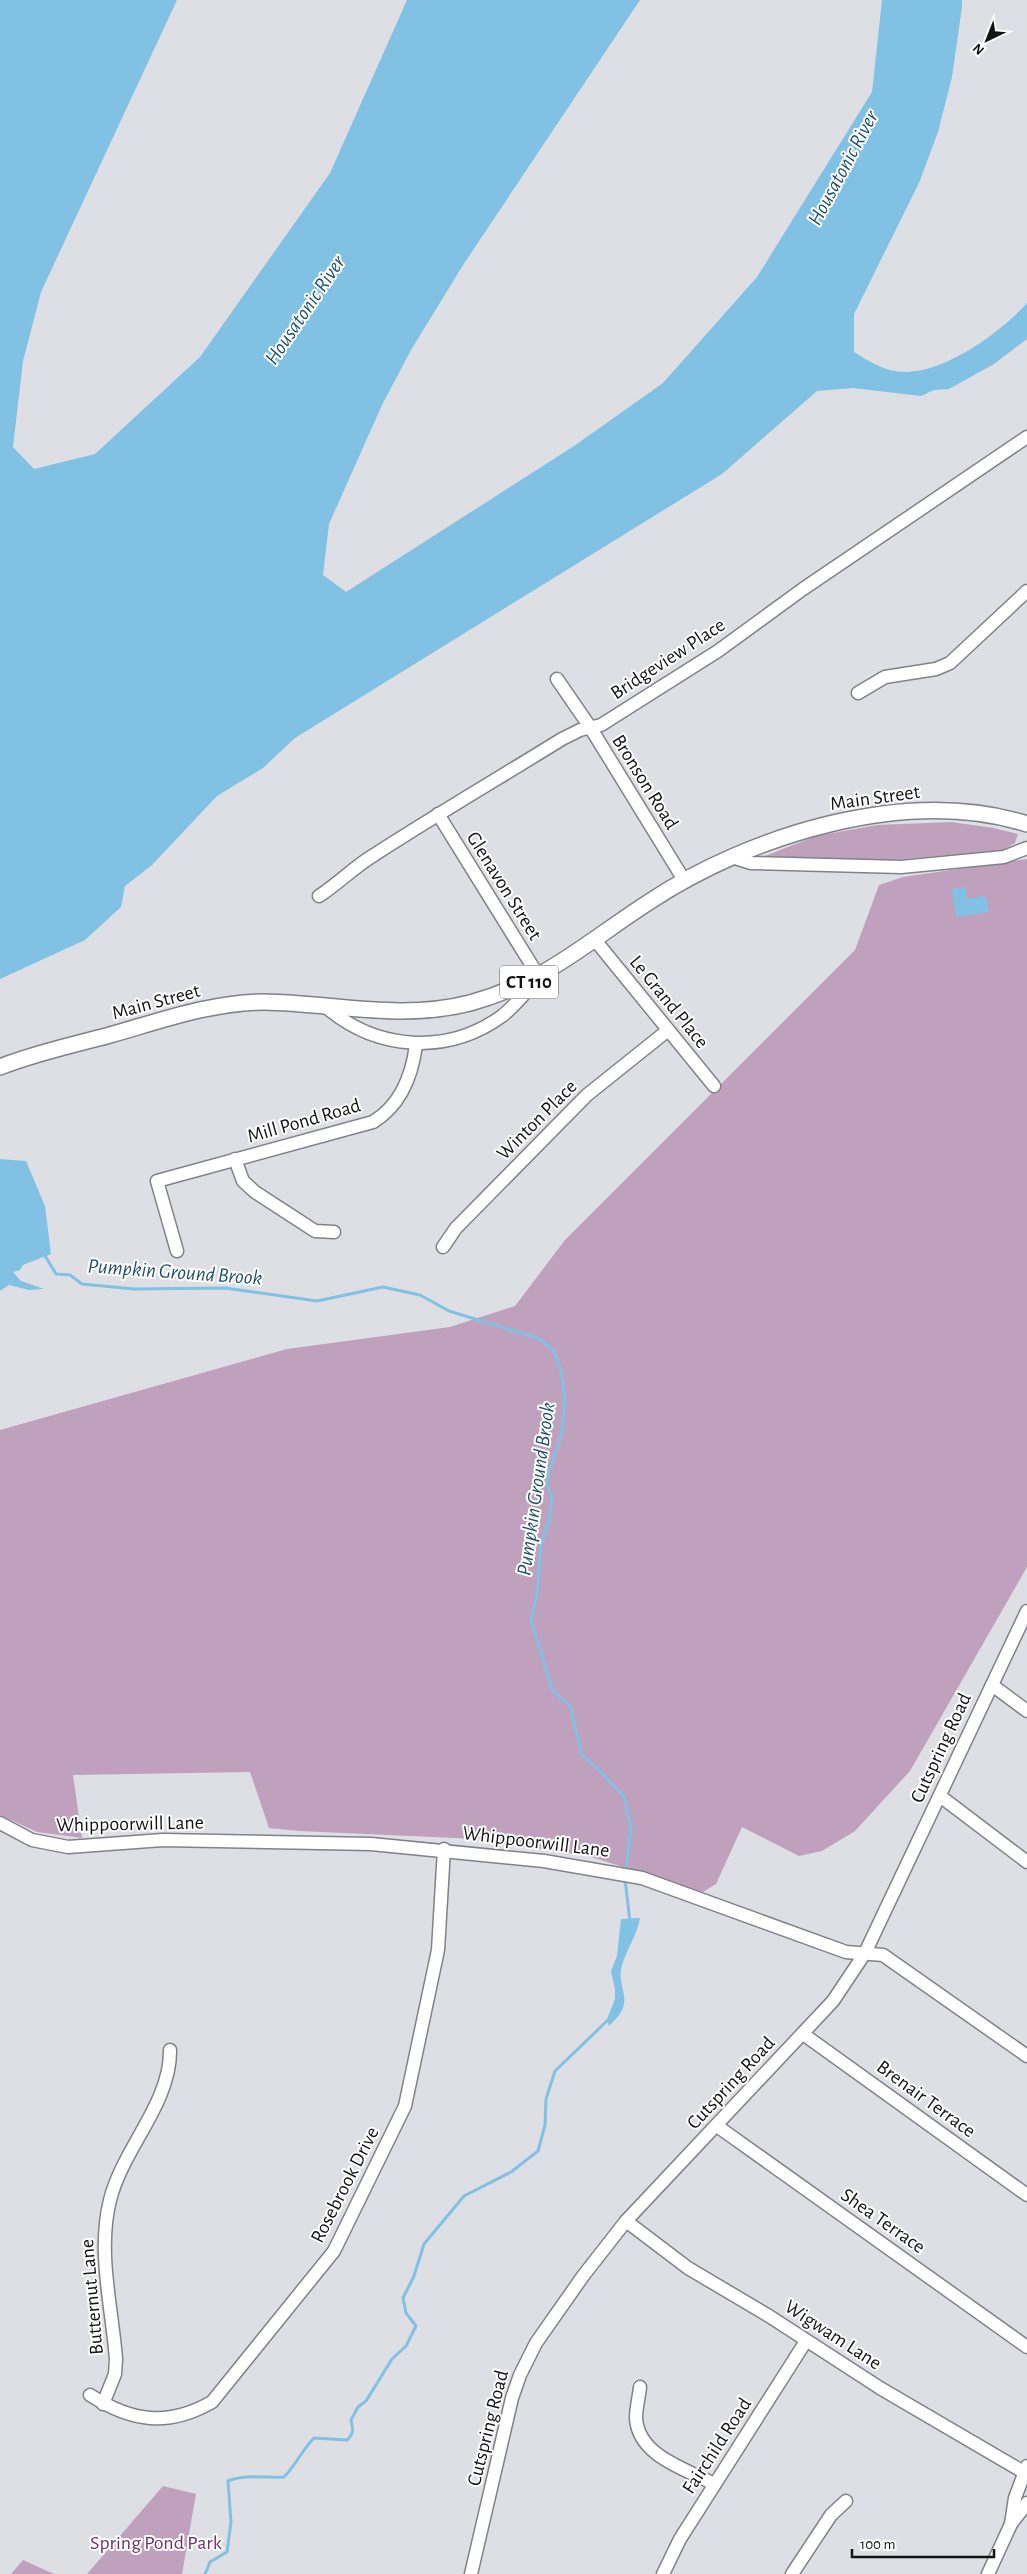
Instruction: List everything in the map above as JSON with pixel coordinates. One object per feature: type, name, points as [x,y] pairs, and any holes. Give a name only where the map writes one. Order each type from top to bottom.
[{"type":"main road","name":"Main Street","points":[[0,1067],[54,1050],[217,1007],[262,1002],[396,1012],[448,1008],[508,991],[539,977],[684,880],[778,838],[820,826],[894,813],[962,811],[1027,824]]},
{"type":"street","name":"Bridgeview Place","points":[[320,896],[339,883],[352,869],[438,814],[562,739],[601,725],[718,651],[803,590],[1027,438]]},
{"type":"street","points":[[858,693],[885,678],[936,669],[950,663],[1027,591]]},
{"type":"street","name":"Bronson Road","points":[[557,679],[590,728],[684,880]]},
{"type":"street","name":"Glenavon Street","points":[[438,814],[539,977]]},
{"type":"street","points":[[732,857],[751,863],[901,867],[1004,857],[1027,848]]},
{"type":"street","name":"Le Grand Place","points":[[595,940],[714,1086]]},
{"type":"street","name":"Main Street","points":[[326,1007],[343,1021],[362,1030],[397,1042],[416,1045],[447,1041],[488,1025],[509,1010],[539,977]]},
{"type":"street","name":"Winton Place","points":[[443,1247],[456,1228],[587,1095],[668,1031]]},
{"type":"street","name":"Mill Pond Road","points":[[177,1251],[157,1181],[373,1122],[386,1114],[396,1103],[414,1062],[416,1045]]},
{"type":"street","points":[[235,1160],[243,1181],[255,1192],[315,1231],[334,1232]]},
{"type":"street","name":"Cutspring Road","points":[[471,2574],[512,2398],[520,2375],[536,2343],[582,2276],[626,2221],[717,2126],[844,1987],[865,1953],[1027,1611]]},
{"type":"street","points":[[992,1684],[1027,1711]]},
{"type":"street","points":[[940,1796],[1027,1862]]},
{"type":"street","name":"Whippoorwill Lane","points":[[0,1823],[32,1840],[68,1847],[163,1840],[314,1842],[444,1849],[612,1871],[642,1878],[846,1952],[884,1955],[1027,2056]]},
{"type":"street","name":"Rosebrook Drive","points":[[90,2395],[122,2414],[155,2418],[183,2415],[212,2402],[334,2251],[390,2140],[408,2095],[439,1942],[444,1849]]},
{"type":"street","name":"Brenair Terrace","points":[[802,2034],[1027,2195]]},
{"type":"street","name":"Butternut Lane","points":[[103,2404],[115,2374],[116,2359],[104,2246],[110,2200],[127,2155],[164,2086],[170,2067],[170,2050]]},
{"type":"street","name":"Shea Terrace","points":[[717,2126],[1027,2347]]},
{"type":"street","name":"Wigwam Lane","points":[[626,2221],[688,2268],[749,2303],[895,2397],[1026,2471],[1015,2498],[1011,2524]]},
{"type":"street","name":"Fairchild Road","points":[[663,2574],[680,2539],[806,2341]]},
{"type":"street","points":[[640,2387],[636,2417],[638,2430],[644,2441],[662,2457],[714,2484]]},
{"type":"street","points":[[792,2574],[831,2516],[846,2501]]},
{"type":"street","name":"Wigwam Lane","points":[[988,2574],[1011,2524],[1027,2503]]},
{"type":"green space","points":[[951,822],[994,828],[1018,834],[1015,843],[1003,850],[872,862],[765,856],[816,836],[877,825]]},
{"type":"green space","points":[[1027,859],[1027,1567],[910,1771],[855,1831],[822,1851],[799,1856],[742,1827],[716,1884],[703,1892],[588,1856],[477,1839],[269,1828],[250,1772],[73,1775],[82,1838],[37,1832],[0,1815],[0,1430],[287,1349],[450,1327],[515,1306],[565,1240],[855,950],[879,885],[903,877]]},
{"type":"green space","name":"Spring Pond Park","points":[[163,2486],[196,2494],[182,2574],[87,2574]]},
{"type":"green space","name":"Spring Pond Park","points":[[23,2560],[54,2574],[11,2574]]},
{"type":"water","name":"Housatonic River","points":[[0,0],[177,0],[41,292],[23,361],[13,447],[34,469],[95,454],[200,357],[330,173],[407,0],[640,0],[465,262],[411,350],[382,405],[329,524],[323,575],[346,592],[574,446],[663,383],[757,277],[872,92],[882,0],[962,0],[962,7],[952,77],[938,132],[919,183],[854,314],[854,352],[873,363],[893,371],[923,370],[939,365],[973,348],[1003,326],[1027,303],[1027,339],[994,364],[949,389],[934,390],[921,396],[853,388],[817,391],[722,474],[295,738],[263,768],[217,796],[152,865],[125,886],[121,907],[85,940],[0,979]]},
{"type":"water","points":[[965,887],[967,899],[986,896],[989,912],[956,917],[952,889]]},
{"type":"water","points":[[0,1159],[26,1161],[45,1206],[51,1254],[23,1265],[20,1270],[13,1272],[21,1281],[44,1289],[29,1290],[9,1285],[0,1291]]},
{"type":"water","points":[[640,1918],[622,1965],[623,2009],[609,2026],[607,2019],[615,1999],[611,1971],[617,1956],[621,1919]]},
{"type":"waterway","name":"Pumpkin Ground Brook","points":[[44,1254],[56,1274],[70,1275],[82,1284],[134,1289],[225,1288],[317,1301],[383,1287],[420,1295],[449,1311],[540,1339],[553,1350],[561,1370],[565,1401],[562,1433],[549,1472],[547,1485],[552,1497],[549,1521],[541,1544],[537,1594],[531,1619],[552,1690],[570,1706],[582,1755],[624,1797],[631,1827],[626,1872]]},
{"type":"waterway","name":"Pumpkin Ground Brook","points":[[625,1879],[630,1922]]},
{"type":"waterway","name":"Pumpkin Ground Brook","points":[[205,2574],[210,2562],[227,2552],[231,2522],[228,2481],[248,2477],[284,2477],[314,2438],[347,2440],[351,2436],[351,2420],[358,2407],[366,2401],[392,2359],[406,2346],[416,2326],[406,2313],[403,2298],[414,2276],[424,2244],[464,2196],[511,2172],[538,2151],[545,2125],[546,2099],[555,2071],[609,2019]]}]
